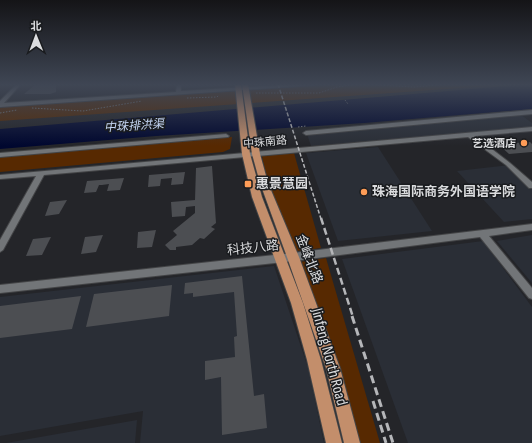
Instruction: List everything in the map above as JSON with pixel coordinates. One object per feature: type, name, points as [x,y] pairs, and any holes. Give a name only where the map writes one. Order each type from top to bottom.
[{"type":"main road","name":"金峰北路","points":[[245,105],[244,138],[264,183],[293,257],[333,368],[352,443]]},
{"type":"main road","name":"金峰北路","points":[[247,105],[253,137],[251,154],[257,197],[279,258]]},
{"type":"main road","name":"Jinfeng North Road","points":[[279,258],[297,303],[312,353],[334,443]]},
{"type":"street","points":[[305,129],[532,112]]},
{"type":"street","name":"中珠南路","points":[[0,177],[532,129]]},
{"type":"street","points":[[470,134],[508,164],[532,186]]},
{"type":"street","points":[[0,155],[226,136]]},
{"type":"street","points":[[0,248],[41,174]]},
{"type":"street","name":"科技八路","points":[[0,289],[293,257],[532,227]]},
{"type":"street","points":[[483,234],[532,295]]},
{"type":"path","points":[[29,108],[82,110],[118,105]]},
{"type":"path","points":[[0,113],[20,109]]},
{"type":"path","points":[[302,126],[305,129]]},
{"type":"path","points":[[302,126],[305,129]]},
{"type":"path","points":[[298,127],[302,126]]},
{"type":"shaded area","points":[[34,105],[228,105],[0,121],[0,107]]},
{"type":"shaded area","points":[[521,115],[532,123],[532,127],[311,146],[307,134]]},
{"type":"shaded area","points":[[232,137],[230,149],[223,152],[0,172],[0,157]]},
{"type":"shaded area","name":"珠海国际商务外国语学院","points":[[378,147],[432,231],[338,241],[306,153]]},
{"type":"shaded area","points":[[294,153],[321,248],[297,251],[267,181],[262,156]]},
{"type":"shaded area","points":[[511,165],[532,184],[532,219],[504,222],[457,171]]},
{"type":"shaded area","points":[[532,235],[532,283],[497,241]]},
{"type":"shaded area","points":[[483,241],[532,307],[532,443],[408,443],[342,259]]},
{"type":"shaded area","points":[[326,258],[380,443],[360,443],[300,262]]},
{"type":"shaded area","points":[[274,266],[308,368],[324,443],[140,443],[143,411],[0,436],[0,297]]},
{"type":"shaded area","points":[[137,420],[135,443],[6,443]]},
{"type":"water","name":"中珠排洪渠","points":[[288,105],[532,105],[532,109],[364,123],[156,136],[0,149],[0,129]]},
{"type":"building","points":[[530,142],[532,144],[532,152],[509,154],[498,144]]},
{"type":"building","points":[[212,166],[216,223],[211,227],[215,229],[204,239],[200,238],[192,245],[176,247],[176,250],[170,250],[165,245],[177,235],[173,231],[195,213],[195,206],[186,207],[185,216],[172,217],[171,202],[195,200],[196,168]]},
{"type":"building","points":[[185,172],[183,184],[171,185],[172,178],[161,179],[160,186],[148,187],[149,175]]},
{"type":"building","points":[[124,178],[120,190],[107,191],[109,184],[99,185],[96,192],[84,193],[87,181]]},
{"type":"building","points":[[67,200],[59,214],[45,216],[50,202]]},
{"type":"building","points":[[156,230],[152,247],[137,248],[138,232]]},
{"type":"building","points":[[103,235],[96,252],[81,254],[85,237]]},
{"type":"building","points":[[51,237],[42,255],[26,256],[33,239]]},
{"type":"building","points":[[242,276],[254,396],[264,394],[267,428],[222,435],[221,377],[205,380],[205,361],[235,357],[234,337],[237,336],[234,292],[193,297],[193,293],[184,294],[185,283]]},
{"type":"building","points":[[172,285],[169,316],[86,327],[94,294]]},
{"type":"building","points":[[81,296],[72,329],[0,338],[0,306]]},
{"type":"railway","points":[[285,105],[321,219]]},
{"type":"railway","points":[[321,218],[353,317]]},
{"type":"railway","points":[[352,316],[393,443]]},
{"type":"railway","points":[[373,401],[386,443]]},
{"type":"place","name":"艺选酒店","points":[[524,143]]},
{"type":"place","name":"惠景慧园","points":[[248,184]]},
{"type":"place","name":"珠海国际商务外国语学院","points":[[364,192]]}]
